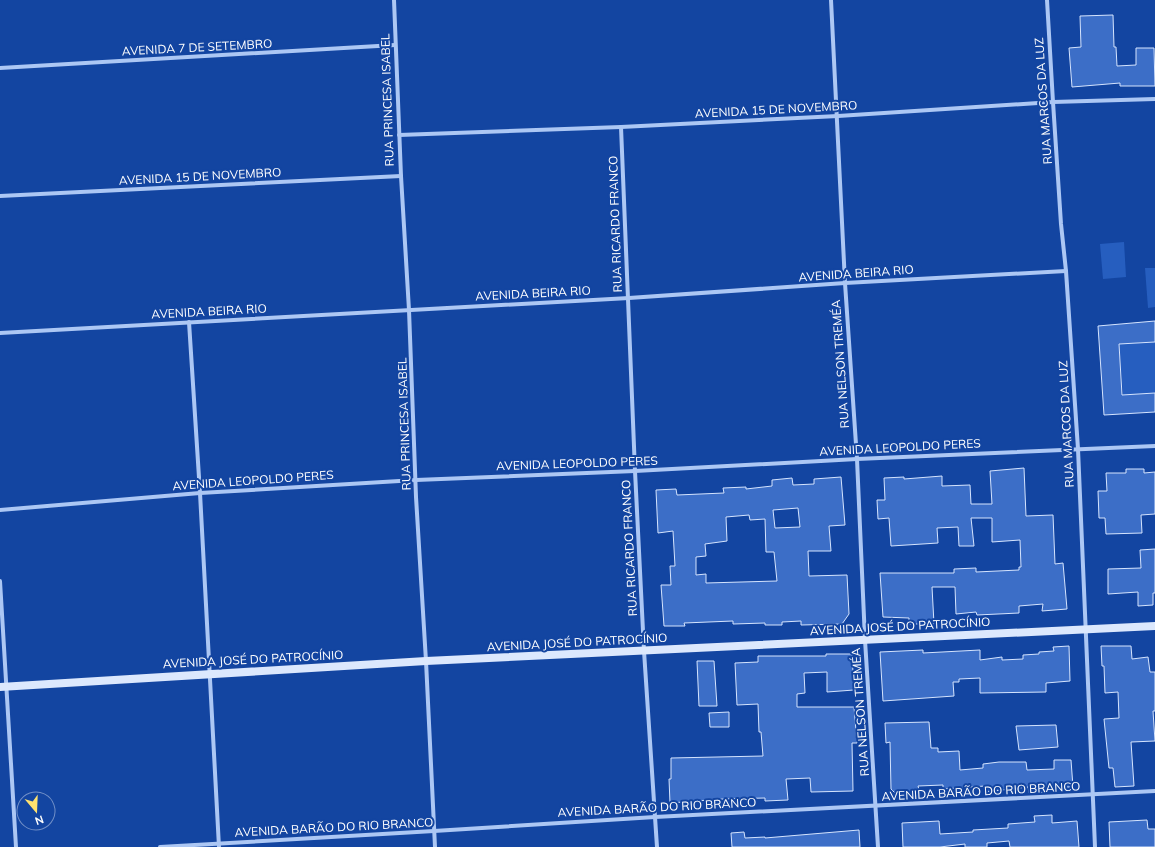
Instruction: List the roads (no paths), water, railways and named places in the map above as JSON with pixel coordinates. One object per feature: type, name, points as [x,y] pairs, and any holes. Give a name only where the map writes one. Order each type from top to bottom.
[{"type":"street","name":"RUA PRINCESA ISABEL","points":[[394,0],[400,176],[409,310],[416,480],[435,847]]},
{"type":"street","name":"RUA NELSON TREMÉA","points":[[832,0],[845,283],[857,459],[864,640],[878,847]]},
{"type":"street","name":"RUA MARCOS DA LUZ","points":[[1047,0],[1061,224],[1066,271],[1078,449],[1094,795],[1095,847]]},
{"type":"street","name":"AVENIDA 7 DE SETEMBRO","points":[[0,68],[395,45]]},
{"type":"street","name":"AVENIDA 15 DE NOVEMBRO","points":[[399,135],[621,127],[838,116],[1053,102],[1155,99]]},
{"type":"street","name":"RUA RICARDO FRANCO","points":[[621,127],[635,471],[644,651],[657,847]]},
{"type":"street","name":"AVENIDA 15 DE NOVEMBRO","points":[[0,196],[400,176]]},
{"type":"street","name":"AVENIDA BEIRA RIO","points":[[0,333],[629,298],[845,283],[1066,271]]},
{"type":"street","points":[[189,322],[219,845]]},
{"type":"street","name":"AVENIDA LEOPOLDO PERES","points":[[0,510],[200,493],[416,480],[1155,446]]},
{"type":"street","points":[[0,581],[4,687],[16,847]]},
{"type":"street","name":"AVENIDA JOSÉ DO PATROCÍNIO","points":[[4,687],[426,661],[1155,626]]},
{"type":"street","name":"AVENIDA BARÃO DO RIO BRANCO","points":[[160,847],[219,845],[655,816],[1155,791]]}]
